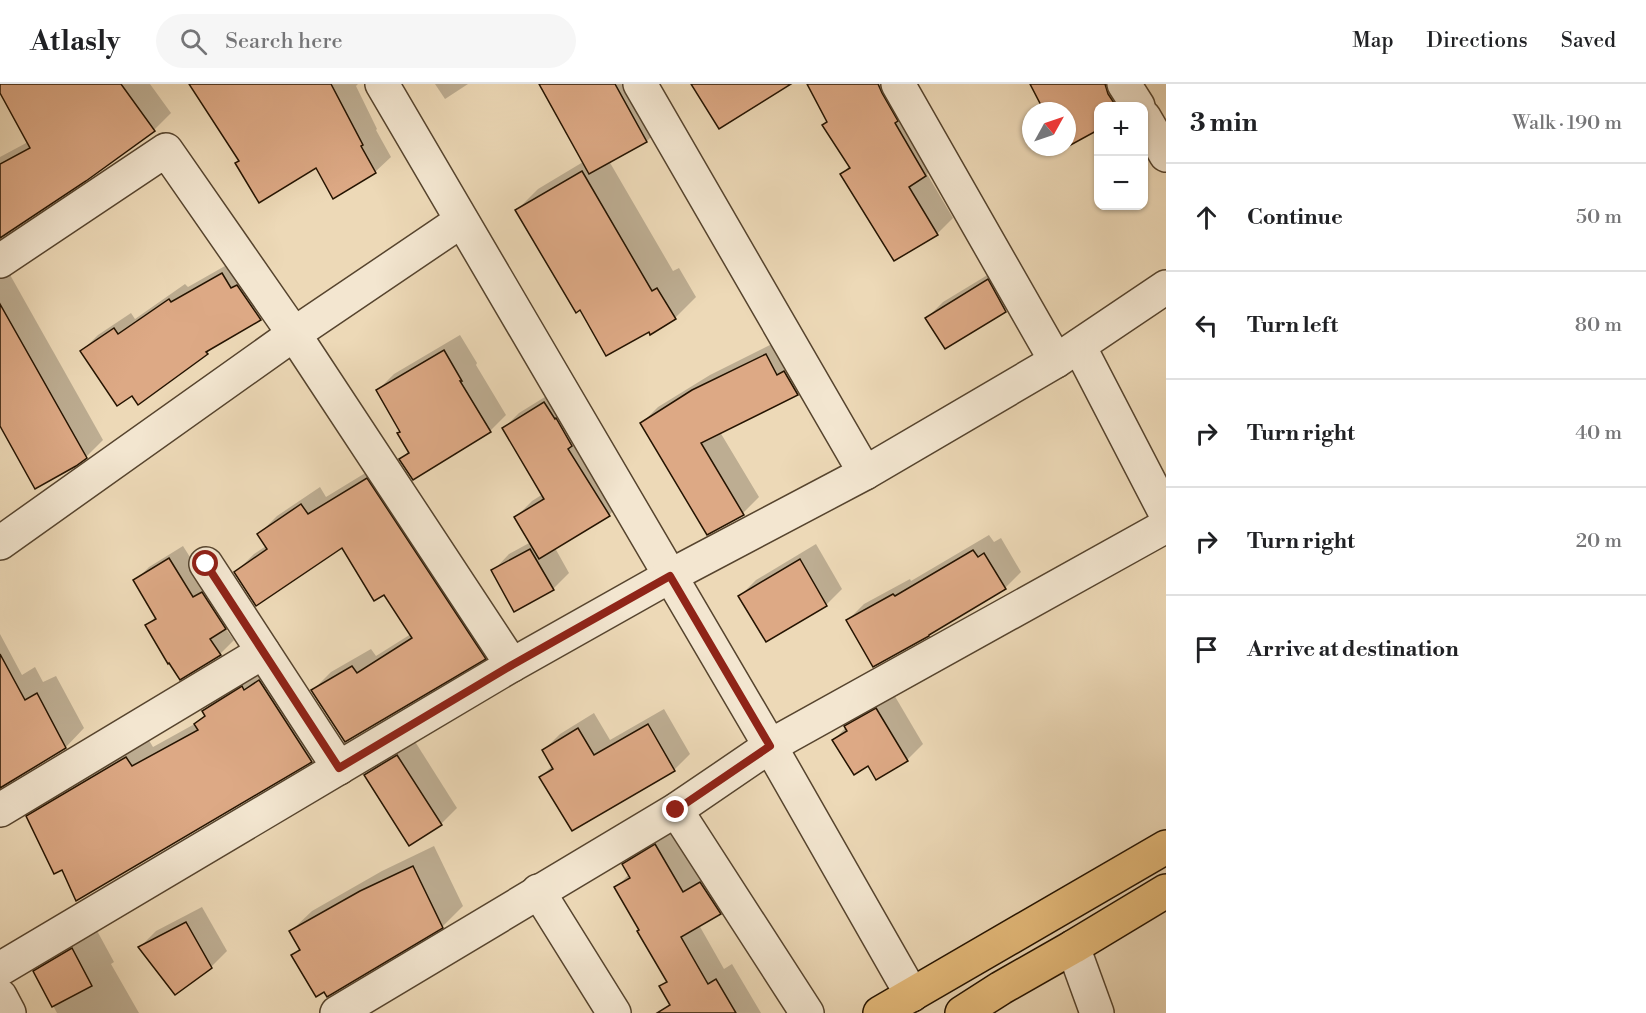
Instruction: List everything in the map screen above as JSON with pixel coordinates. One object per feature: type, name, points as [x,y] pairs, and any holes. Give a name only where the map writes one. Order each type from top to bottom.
[{"type":"highway","points":[[880,1013],[1166,847]]},
{"type":"highway","points":[[962,1013],[1166,891]]},
{"type":"street","points":[[382,84],[770,746],[912,995]]},
{"type":"street","points":[[640,84],[865,473]]},
{"type":"street","points":[[898,84],[1068,353],[1166,514]]},
{"type":"street","points":[[1124,84],[1135,102]]},
{"type":"street","points":[[1148,125],[1166,155]]},
{"type":"street","points":[[0,261],[166,150],[294,334],[512,665]]},
{"type":"street","points":[[0,543],[294,334],[461,221]]},
{"type":"street","points":[[0,969],[512,665],[670,576],[865,473],[1068,353],[1166,287]]},
{"type":"street","points":[[337,1013],[676,810],[770,746],[1166,526]]},
{"type":"street","points":[[206,564],[339,768]]},
{"type":"street","points":[[0,810],[263,652]]},
{"type":"street","points":[[676,810],[807,1013]]},
{"type":"street","points":[[538,891],[614,1013]]},
{"type":"street","points":[[1073,948],[1097,1013]]},
{"type":"street","points":[[0,996],[9,1013]]},
{"type":"building","points":[[0,84],[121,84],[155,131],[86,181],[0,238],[0,164],[30,148],[0,93]]},
{"type":"building","points":[[189,84],[331,84],[376,173],[333,199],[316,168],[259,203],[235,163],[239,161]]},
{"type":"building","points":[[539,84],[615,84],[647,142],[589,174]]},
{"type":"building","points":[[691,84],[791,84],[719,129]]},
{"type":"building","points":[[807,84],[878,84],[898,121],[895,123],[926,176],[909,187],[938,235],[894,261],[840,174],[850,168],[822,125],[827,122]]},
{"type":"building","points":[[1030,84],[1105,84],[1113,102],[1094,102],[1094,132],[1076,142],[1076,102],[1039,102]]},
{"type":"building","points":[[582,171],[652,291],[657,288],[676,319],[650,335],[649,332],[606,356],[580,310],[576,313],[515,210]]},
{"type":"building","points":[[222,273],[231,288],[237,285],[261,320],[206,352],[208,354],[138,405],[132,396],[117,406],[80,351],[114,328],[118,334],[169,299],[171,302]]},
{"type":"building","points":[[988,279],[1006,312],[945,349],[925,318]]},
{"type":"building","points":[[0,304],[87,458],[35,489],[0,426]]},
{"type":"building","points":[[444,350],[491,432],[413,480],[399,459],[409,453],[376,390]]},
{"type":"building","points":[[766,354],[777,375],[784,371],[798,395],[701,443],[744,515],[707,535],[640,423],[692,390]]},
{"type":"building","points":[[544,402],[572,446],[568,449],[610,516],[539,559],[514,517],[544,499],[502,428]]},
{"type":"building","points":[[367,478],[486,659],[345,742],[311,690],[352,666],[357,673],[412,638],[384,595],[374,601],[342,548],[256,606],[234,572],[267,549],[257,534],[301,504],[308,514]]},
{"type":"building","points":[[530,549],[554,590],[514,612],[491,570]]},
{"type":"building","points":[[973,550],[978,557],[984,553],[1006,589],[873,667],[846,620],[893,594],[895,596]]},
{"type":"building","points":[[169,558],[193,597],[202,592],[226,629],[210,639],[221,655],[180,680],[145,625],[156,619],[133,580]]},
{"type":"building","points":[[800,559],[827,606],[766,642],[738,596]]},
{"type":"building","points":[[0,654],[25,700],[37,693],[66,748],[0,788]]},
{"type":"building","points":[[259,680],[312,762],[76,901],[62,870],[54,874],[26,816],[126,757],[132,766],[198,730],[194,724],[205,716],[202,711],[242,686],[244,690]]},
{"type":"building","points":[[876,708],[908,761],[876,780],[868,766],[854,775],[832,740],[847,731],[844,726]]},
{"type":"building","points":[[648,724],[675,771],[572,831],[539,777],[553,769],[542,750],[578,728],[594,755]]},
{"type":"building","points":[[397,755],[442,825],[409,846],[364,775]]},
{"type":"building","points":[[655,844],[683,892],[700,882],[721,914],[681,937],[708,984],[716,979],[736,1013],[657,1013],[670,1005],[659,986],[667,982],[614,887],[630,878],[622,864]]},
{"type":"building","points":[[413,866],[443,928],[327,997],[324,992],[316,997],[291,955],[300,950],[289,931],[360,891]]},
{"type":"building","points":[[186,922],[212,968],[175,995],[138,947]]},
{"type":"building","points":[[72,948],[92,986],[52,1007],[33,971]]},
{"type":"route","points":[[206,564],[339,768],[512,665],[670,576],[770,746],[676,810]]}]
